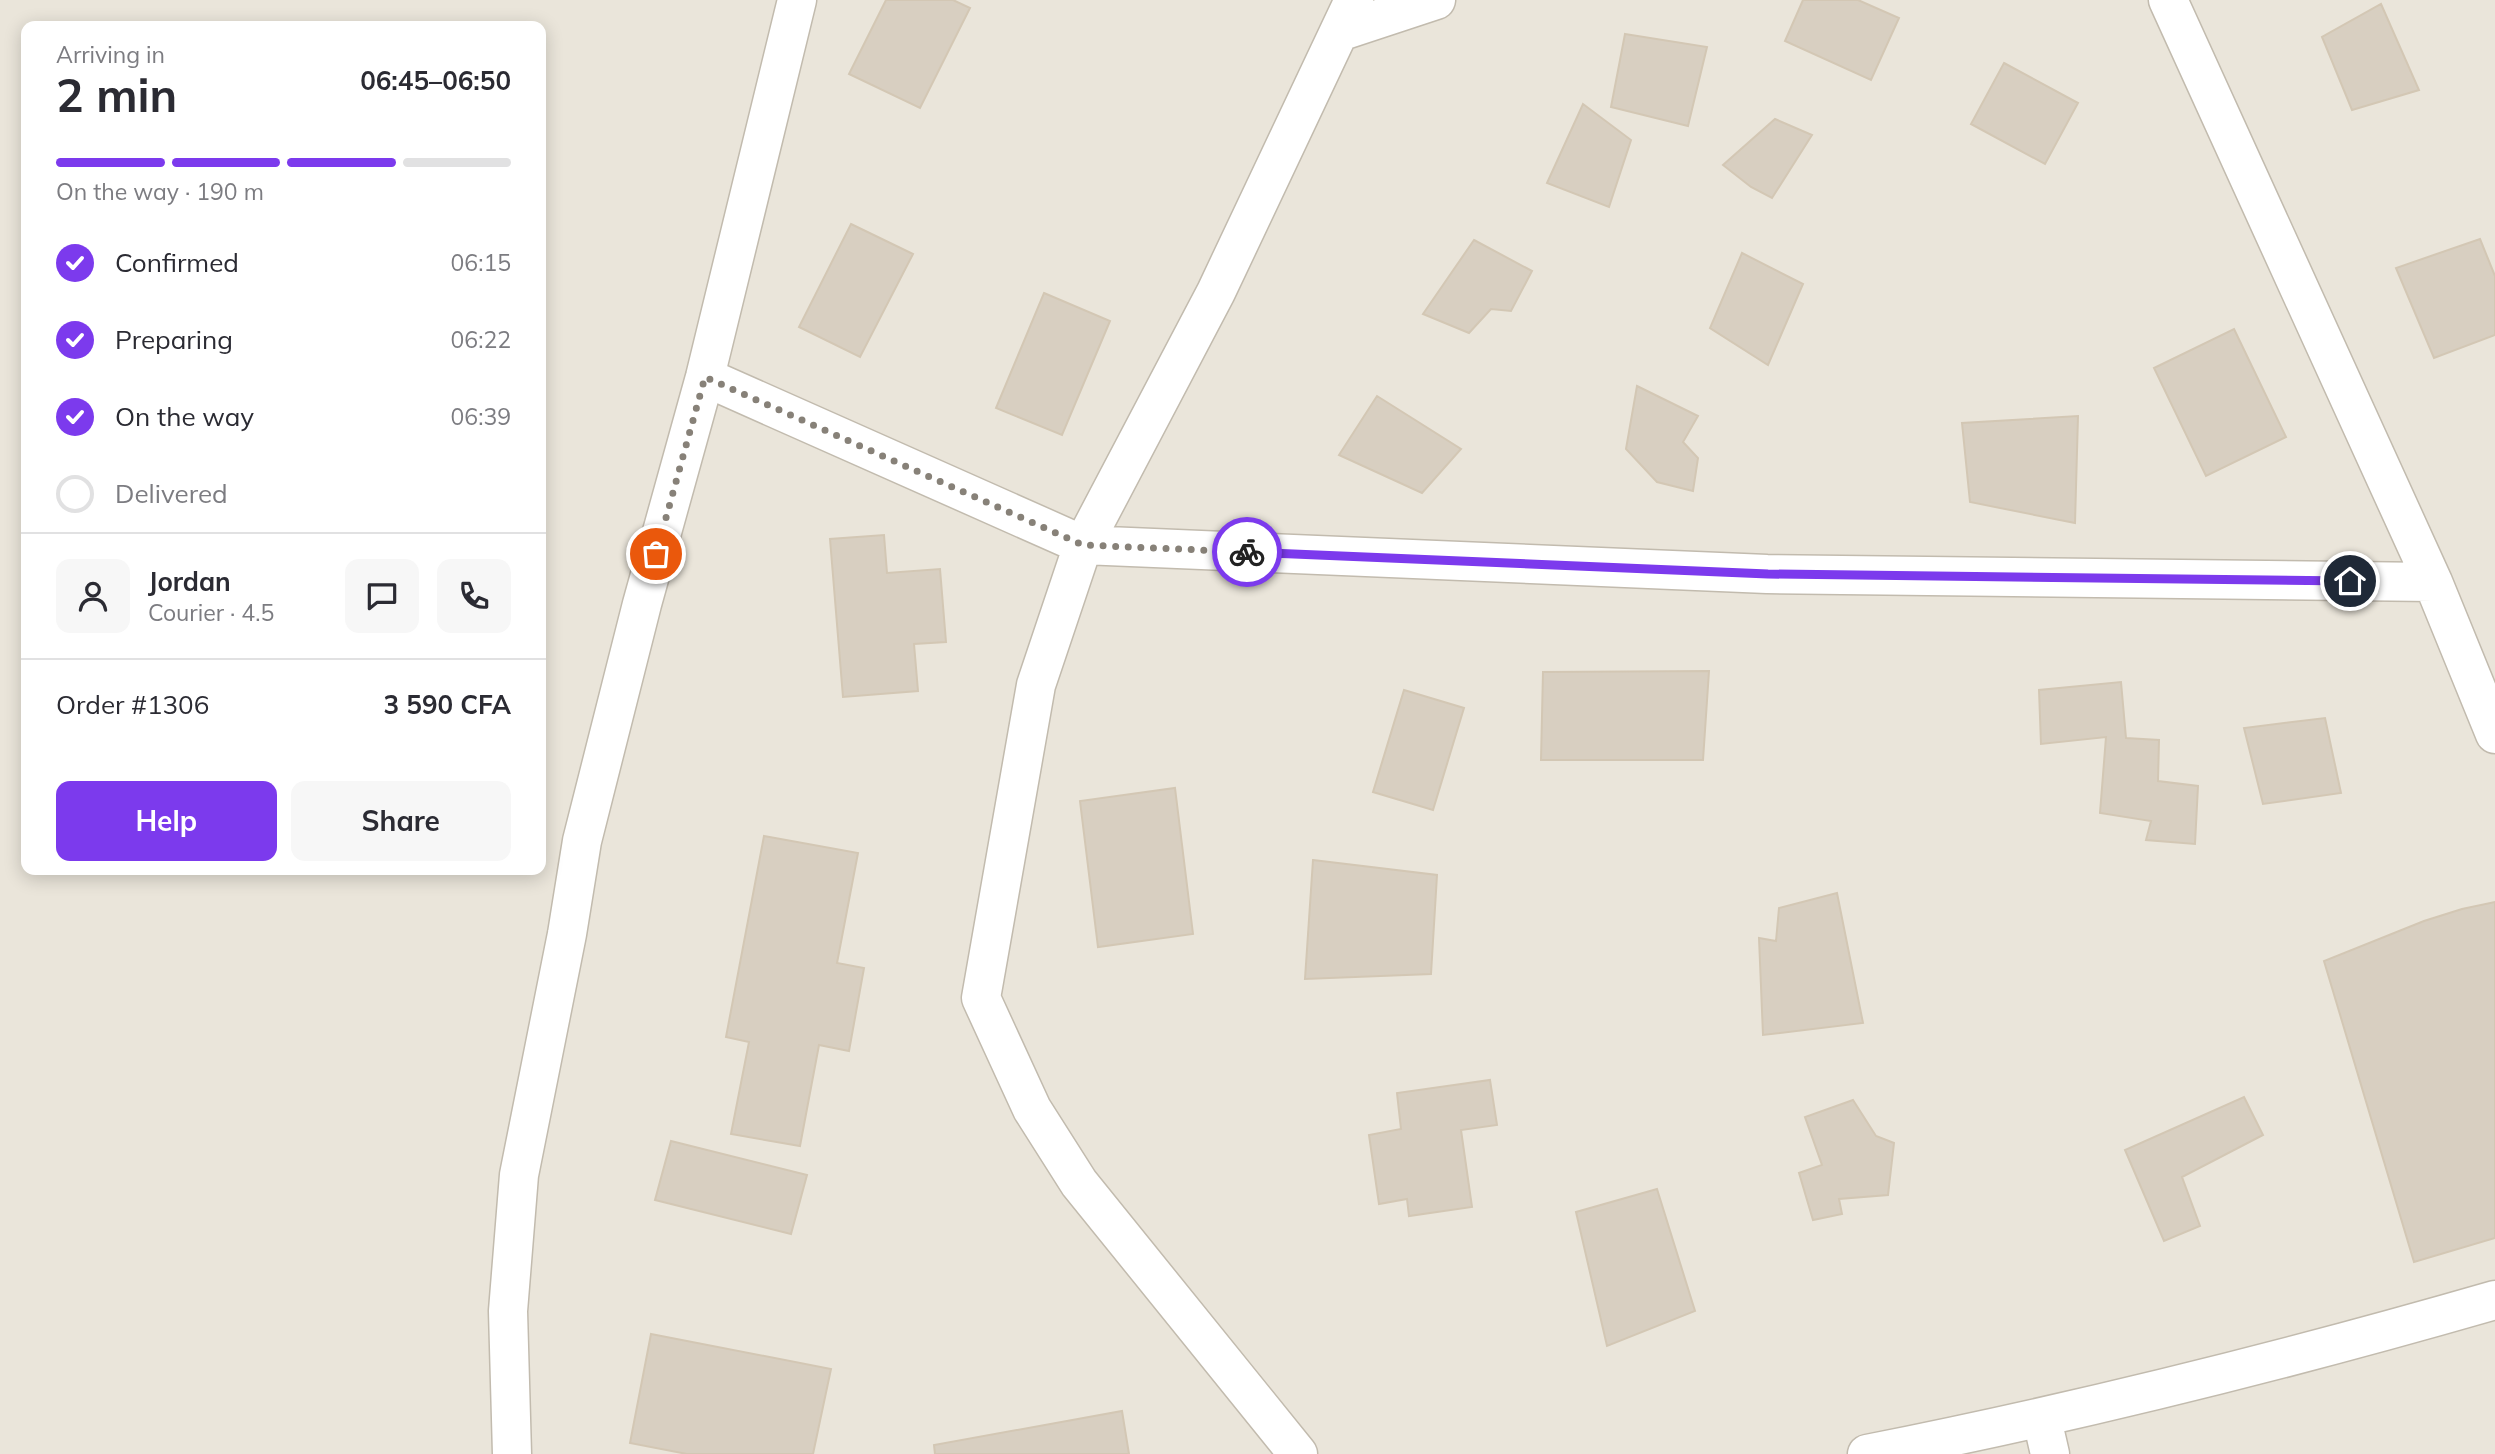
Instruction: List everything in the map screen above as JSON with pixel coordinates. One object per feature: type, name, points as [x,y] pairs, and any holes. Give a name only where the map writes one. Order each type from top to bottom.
[{"type":"street","points":[[512,1454],[508,1311],[519,1175],[567,934],[582,841],[705,377],[797,0]]},
{"type":"street","points":[[1298,1454],[1079,1183],[1032,1109],[981,998],[1036,685],[1083,545],[1216,292],[1347,16],[1436,0]]},
{"type":"street","points":[[2168,0],[2433,582],[2495,734]]},
{"type":"street","points":[[705,377],[1083,545],[1768,574],[2433,582]]},
{"type":"street","points":[[1867,1454],[2046,1436],[2333,1346],[2495,1300]]},
{"type":"shaded area","points":[[0,0],[2495,0],[2495,1454],[0,1454]]},
{"type":"building","points":[[886,0],[953,0],[970,8],[920,108],[849,74]]},
{"type":"building","points":[[1803,0],[1858,0],[1899,18],[1871,80],[1785,41]]},
{"type":"building","points":[[2381,4],[2419,90],[2352,110],[2322,37]]},
{"type":"building","points":[[1625,34],[1707,47],[1688,126],[1611,107]]},
{"type":"building","points":[[2004,63],[2078,103],[2045,164],[1971,124]]},
{"type":"building","points":[[1583,104],[1631,140],[1609,207],[1547,183]]},
{"type":"building","points":[[1775,119],[1812,135],[1772,198],[1751,187],[1723,165]]},
{"type":"building","points":[[851,224],[913,254],[860,357],[799,327]]},
{"type":"building","points":[[2480,239],[2495,276],[2495,335],[2434,358],[2396,268]]},
{"type":"building","points":[[1474,240],[1532,271],[1511,311],[1491,309],[1469,333],[1423,314]]},
{"type":"building","points":[[1742,253],[1803,284],[1768,365],[1710,328]]},
{"type":"building","points":[[1044,293],[1110,321],[1062,435],[996,408]]},
{"type":"building","points":[[2234,329],[2286,437],[2206,476],[2154,368]]},
{"type":"building","points":[[1637,386],[1698,416],[1683,442],[1698,458],[1693,491],[1657,482],[1626,449]]},
{"type":"building","points":[[1377,396],[1461,449],[1422,493],[1339,455]]},
{"type":"building","points":[[2078,416],[2075,523],[1970,502],[1962,423]]},
{"type":"building","points":[[884,535],[887,573],[940,569],[946,642],[914,644],[918,691],[843,697],[830,539]]},
{"type":"building","points":[[1709,671],[1703,760],[1541,760],[1543,672]]},
{"type":"building","points":[[2121,682],[2126,738],[2159,740],[2158,781],[2198,786],[2195,844],[2146,840],[2151,821],[2100,813],[2106,737],[2041,744],[2039,690]]},
{"type":"building","points":[[1404,690],[1464,708],[1433,810],[1373,792]]},
{"type":"building","points":[[2325,718],[2341,793],[2263,804],[2244,728]]},
{"type":"building","points":[[1175,788],[1193,934],[1098,947],[1080,801]]},
{"type":"building","points":[[764,836],[858,853],[837,963],[864,968],[849,1051],[819,1045],[800,1146],[731,1134],[749,1042],[726,1037]]},
{"type":"building","points":[[1313,860],[1437,875],[1431,974],[1305,979]]},
{"type":"building","points":[[1837,893],[1863,1023],[1763,1035],[1759,938],[1776,941],[1779,908]]},
{"type":"building","points":[[2495,902],[2495,1238],[2414,1262],[2324,961],[2424,921]]},
{"type":"building","points":[[1490,1080],[1497,1125],[1461,1130],[1472,1207],[1409,1216],[1407,1199],[1379,1204],[1369,1135],[1401,1129],[1397,1093]]},
{"type":"building","points":[[2244,1097],[2263,1135],[2182,1177],[2200,1226],[2164,1241],[2125,1150]]},
{"type":"building","points":[[1853,1100],[1876,1136],[1894,1143],[1888,1195],[1839,1199],[1842,1214],[1813,1220],[1799,1173],[1822,1165],[1805,1117]]},
{"type":"building","points":[[671,1141],[807,1175],[791,1234],[655,1200]]},
{"type":"building","points":[[1657,1189],[1695,1311],[1607,1346],[1576,1212]]},
{"type":"building","points":[[651,1334],[831,1369],[813,1454],[687,1454],[630,1443]]},
{"type":"building","points":[[1122,1411],[1129,1454],[935,1454],[934,1445]]},
{"type":"way so far","points":[[656,554],[705,377],[1083,545],[1247,552]]},
{"type":"route","points":[[1247,552],[1768,574],[2350,581]]}]
